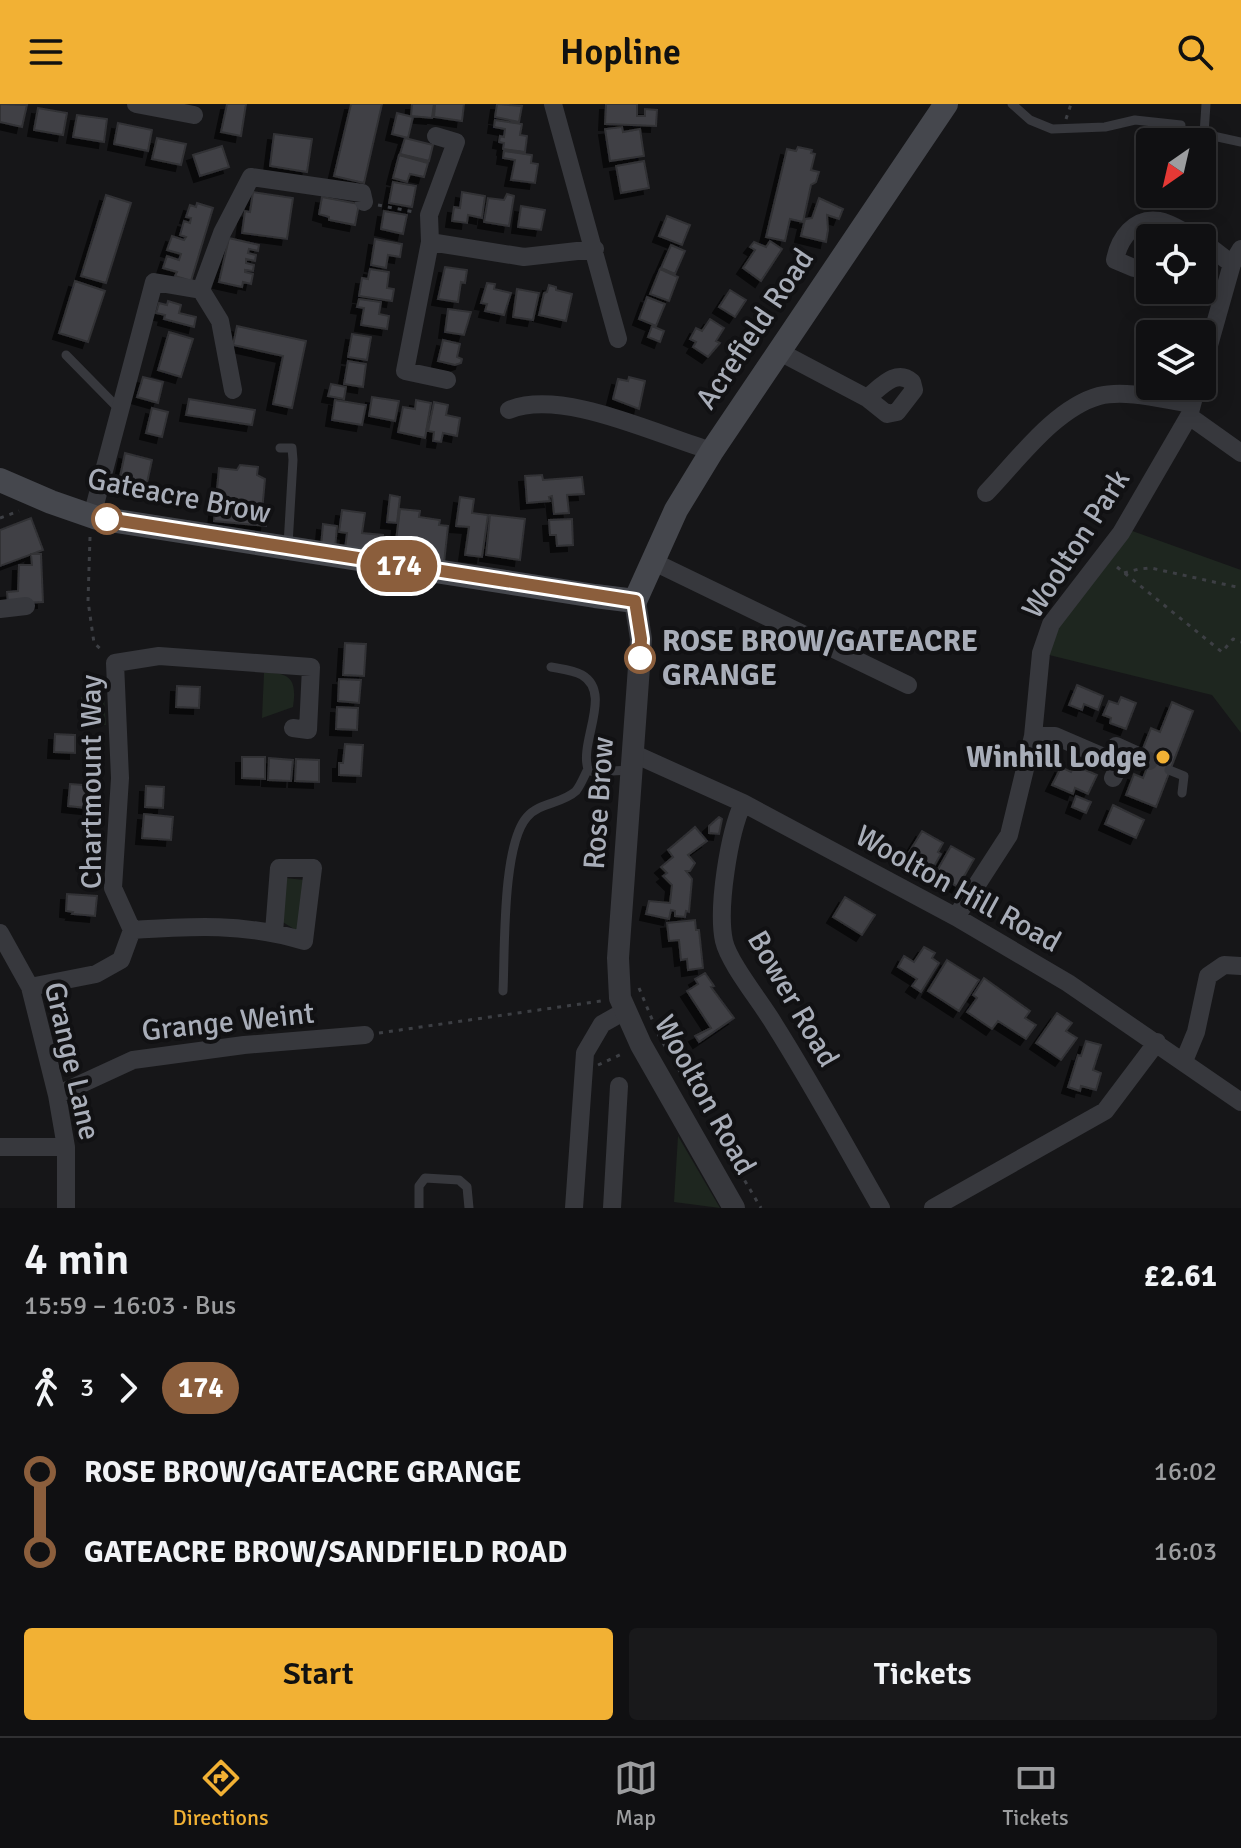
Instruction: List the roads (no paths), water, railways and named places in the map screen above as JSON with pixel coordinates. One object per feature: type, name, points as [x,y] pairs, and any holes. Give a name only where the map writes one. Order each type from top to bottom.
[{"type":"main road","name":"Acrefield Road","points":[[635,601],[676,510],[712,451],[946,104]]},
{"type":"main road","name":"Gateacre Brow","points":[[0,480],[91,522],[635,601]]},
{"type":"street","points":[[136,104],[194,115]]},
{"type":"street","points":[[553,104],[618,339]]},
{"type":"street","points":[[436,136],[459,135],[429,215],[430,242],[405,371],[447,380]]},
{"type":"street","points":[[201,290],[222,233],[251,177],[362,193],[364,202]]},
{"type":"street","points":[[1134,268],[1115,260],[1118,247],[1136,224],[1159,221],[1166,224]]},
{"type":"street","points":[[430,242],[524,257],[595,249]]},
{"type":"street","points":[[1216,248],[1236,257],[1216,323]]},
{"type":"street","points":[[91,522],[154,282],[201,290],[220,321],[233,390]]},
{"type":"street","points":[[778,351],[867,398]]},
{"type":"street","points":[[986,493],[1059,417],[1100,396],[1140,395],[1193,402],[1241,453]]},
{"type":"street","name":"Woolton Park","points":[[956,917],[1009,835],[1033,736],[1041,653],[1051,624],[1124,528],[1193,402]]},
{"type":"street","points":[[509,410],[533,403],[560,404],[712,451]]},
{"type":"street","points":[[654,562],[908,685]]},
{"type":"street","name":"Rose Brow","points":[[623,1004],[618,958],[641,639],[635,601]]},
{"type":"street","points":[[0,609],[26,606]]},
{"type":"street","name":"Chartmount Way","points":[[132,930],[113,888],[120,778],[115,663],[159,656],[311,667],[308,730],[293,728]]},
{"type":"street","points":[[1033,736],[1055,736],[1112,769],[1116,746],[1149,761]]},
{"type":"street","name":"Woolton Hill Road","points":[[631,762],[743,803],[956,917],[1068,983],[1241,1102]]},
{"type":"street","name":"Bower Road","points":[[743,803],[733,830],[722,907],[727,950],[777,1027],[881,1208]]},
{"type":"street","points":[[30,987],[96,974],[109,967],[121,960],[132,930],[210,925],[274,932]]},
{"type":"street","name":"Grange Lane","points":[[0,933],[30,987],[57,1095],[66,1147],[66,1208]]},
{"type":"street","points":[[1184,1061],[1196,1032],[1208,976],[1224,965],[1241,966]]},
{"type":"street","points":[[574,1208],[585,1053],[602,1024],[623,1004]]},
{"type":"street","name":"Woolton Road","points":[[623,1004],[641,1045],[734,1208]]},
{"type":"street","name":"Grange Weint","points":[[57,1095],[133,1060],[244,1045],[365,1035]]},
{"type":"street","points":[[933,1208],[1105,1111],[1157,1042]]},
{"type":"street","points":[[612,1208],[619,1086]]},
{"type":"street","points":[[0,1147],[66,1147]]},
{"type":"lane","points":[[1012,104],[1030,120],[1052,129],[1105,127],[1135,120],[1181,125]]},
{"type":"lane","points":[[1206,104],[1204,134],[1241,142]]},
{"type":"lane","points":[[66,355],[120,410]]},
{"type":"lane","points":[[280,448],[292,448],[293,460],[288,549]]},
{"type":"lane","points":[[551,667],[580,674],[594,688],[596,706],[584,759],[588,769],[593,772],[631,762]]},
{"type":"lane","points":[[503,991],[511,856],[520,828],[539,807],[577,789],[588,769]]},
{"type":"lane","points":[[1169,770],[1184,776],[1182,793]]},
{"type":"lane","points":[[419,1208],[419,1186],[425,1178],[459,1180],[467,1187],[469,1208]]},
{"type":"place","name":"ROSE BROW/GATEACRE GRANGE","points":[[640,658]]},
{"type":"place","name":"Winhill Lodge","points":[[1163,757]]}]
